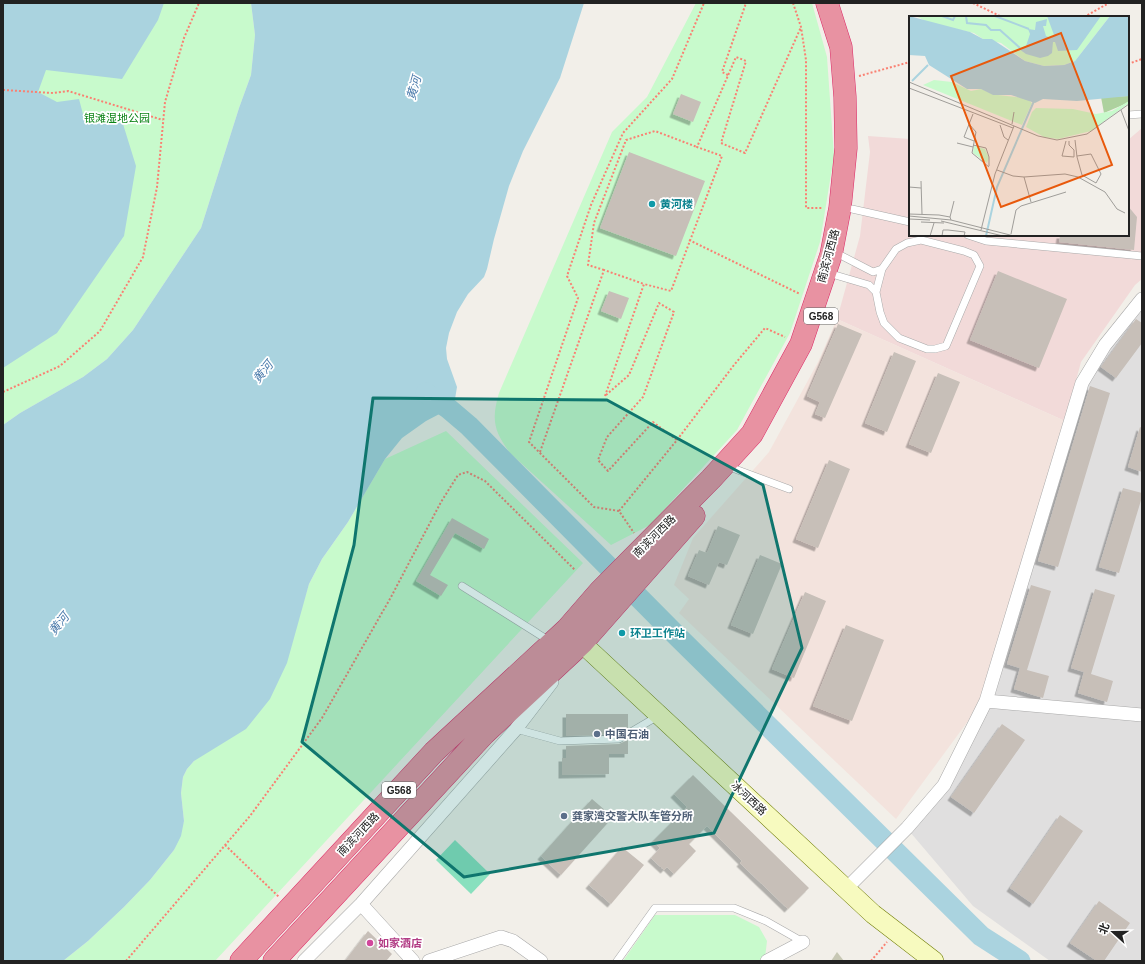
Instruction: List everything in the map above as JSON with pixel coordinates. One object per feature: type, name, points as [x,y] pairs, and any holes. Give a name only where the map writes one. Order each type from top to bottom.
[{"type":"highway","name":"南滨河西路","points":[[274,961],[484,734],[567,639],[608,598],[633,570],[734,469],[759,439],[810,348],[839,266],[846,208],[845,97],[840,47],[827,3]]},
{"type":"highway","name":"南滨河西路","points":[[633,570],[644,546],[711,479],[752,434],[801,344],[846,208],[859,149],[850,43],[838,3]]},
{"type":"highway","name":"南滨河西路","points":[[241,961],[289,907],[434,752],[567,639]]},
{"type":"main road","name":"冰河西路","points":[[567,639],[659,715],[873,914],[934,961]]},
{"type":"street","points":[[846,889],[908,828],[944,785],[986,701],[1082,383],[1105,345],[1142,299]]},
{"type":"street","name":"南滨河西路","points":[[304,961],[361,904],[516,729],[567,639]]},
{"type":"street","points":[[986,701],[1142,715]]},
{"type":"street","points":[[361,904],[413,961]]},
{"type":"street","points":[[429,961],[501,937],[513,941],[541,961]]},
{"type":"street","points":[[767,961],[803,942]]},
{"type":"lane","points":[[1129,115],[1142,114]]},
{"type":"lane","points":[[846,208],[909,222]]},
{"type":"lane","points":[[980,237],[986,241],[1142,256]]},
{"type":"lane","points":[[921,240],[964,251],[974,255],[980,266],[946,346],[935,349],[927,349],[899,338],[884,323],[876,292],[882,269],[896,249],[907,243],[921,240]]},
{"type":"lane","points":[[839,266],[873,272],[882,269]]},
{"type":"lane","points":[[839,266],[869,285],[876,292]]},
{"type":"lane","points":[[734,469],[788,489]]},
{"type":"lane","points":[[462,586],[567,639]]},
{"type":"lane","points":[[516,729],[560,742],[618,739],[659,715]]},
{"type":"lane","points":[[618,961],[655,908],[734,908],[766,921],[803,942]]},
{"type":"path","points":[[3,392],[60,366],[100,331],[143,257],[157,186],[165,102],[184,38],[199,3]]},
{"type":"path","points":[[644,546],[619,511],[594,507],[529,442],[578,298],[567,276],[590,205],[623,133],[672,79],[704,3]]},
{"type":"path","points":[[728,75],[722,72],[746,3]]},
{"type":"path","points":[[793,3],[801,27],[806,60],[806,208],[846,208]]},
{"type":"path","points":[[973,3],[1000,16]]},
{"type":"path","points":[[1086,16],[1109,3]]},
{"type":"path","points":[[697,147],[736,57],[746,61],[721,143],[745,153],[801,27]]},
{"type":"path","points":[[1129,64],[1142,59]]},
{"type":"path","points":[[854,77],[909,62]]},
{"type":"path","points":[[3,90],[52,93],[68,91],[163,120]]},
{"type":"path","points":[[655,131],[697,147],[722,156],[671,291],[644,284],[588,265],[594,224],[626,140],[655,131]]},
{"type":"path","points":[[689,240],[815,302]]},
{"type":"path","points":[[540,452],[604,270]]},
{"type":"path","points":[[644,284],[605,396],[629,375],[659,303],[674,312],[643,397],[607,437],[598,460],[608,471],[653,422],[677,440]]},
{"type":"path","points":[[619,511],[765,328],[801,344]]},
{"type":"path","points":[[126,961],[250,816],[322,718],[391,597],[441,502],[458,475],[467,472],[485,481],[575,570]]},
{"type":"path","points":[[225,845],[289,907]]},
{"type":"path","points":[[871,961],[897,931]]},
{"type":"highlighted area","points":[[373,398],[607,400],[763,485],[802,648],[714,833],[464,877],[302,742],[354,545]]},
{"type":"shaded area","points":[[1142,128],[1142,279],[1135,285],[1081,362],[1065,421],[837,319],[860,236],[870,152],[868,136],[909,139],[909,236],[1129,236],[1129,139]]},
{"type":"shaded area","points":[[1142,295],[1142,961],[1050,961],[973,906],[910,832],[982,702],[1080,380]]},
{"type":"shaded area","points":[[837,319],[1065,421],[982,702],[896,819],[679,613],[689,599],[674,585],[693,538],[769,452],[818,362]]},
{"type":"shaded area","points":[[837,952],[844,961],[831,961]]},
{"type":"green space","name":"银滩湿地公园","points":[[3,3],[251,3],[255,35],[251,75],[201,228],[133,330],[107,359],[83,377],[20,413],[3,425]]},
{"type":"green space","points":[[696,3],[812,3],[827,57],[834,156],[820,242],[790,333],[737,430],[650,525],[611,545],[510,453],[497,431],[495,411],[499,393],[612,132],[647,97]]},
{"type":"green space","points":[[446,431],[583,563],[215,961],[63,961],[88,941],[124,907],[150,880],[174,850],[184,821],[181,793],[183,777],[187,769],[300,613],[309,584],[322,559],[348,522],[385,459]]},
{"type":"green space","points":[[455,840],[490,874],[471,894],[436,860]]},
{"type":"green space","points":[[655,915],[735,915],[759,927],[767,941],[765,958],[760,961],[623,961]]},
{"type":"water","points":[[3,3],[164,3],[158,20],[122,79],[46,70],[38,92],[57,102],[79,99],[84,118],[108,118],[123,124],[136,166],[124,236],[57,333],[3,368]]},
{"type":"water","name":"黄河","points":[[251,3],[584,3],[560,78],[523,151],[509,186],[484,277],[468,294],[457,312],[449,333],[446,348],[447,359],[457,387],[455,399],[449,409],[426,421],[402,438],[385,459],[348,522],[322,559],[309,584],[287,663],[270,699],[246,729],[194,761],[187,769],[183,777],[181,793],[184,821],[181,836],[174,850],[150,880],[88,941],[63,961],[3,961],[3,425],[20,413],[83,377],[107,359],[133,330],[201,228],[251,75],[255,35]]},
{"type":"building","points":[[681,94],[701,102],[693,122],[673,114]]},
{"type":"building","name":"黄河楼","points":[[629,152],[705,181],[676,256],[600,228]]},
{"type":"building","points":[[1129,207],[1137,217],[1134,250],[1059,242],[1060,236],[1129,236]]},
{"type":"building","points":[[998,271],[1067,299],[1039,368],[970,340]]},
{"type":"building","points":[[609,291],[629,298],[621,319],[601,311]]},
{"type":"building","points":[[1136,319],[1142,323],[1142,343],[1116,378],[1101,367]]},
{"type":"building","points":[[838,324],[862,334],[825,418],[815,414],[820,402],[807,396]]},
{"type":"building","points":[[894,352],[916,361],[887,432],[865,423]]},
{"type":"building","points":[[938,373],[960,382],[931,453],[909,444]]},
{"type":"building","points":[[1090,386],[1110,393],[1058,567],[1038,561]]},
{"type":"building","points":[[1140,427],[1142,428],[1142,472],[1128,467]]},
{"type":"building","points":[[829,460],[850,469],[818,548],[796,539]]},
{"type":"building","points":[[1123,488],[1142,493],[1142,497],[1119,573],[1099,567]]},
{"type":"building","points":[[452,518],[489,539],[484,549],[455,533],[430,575],[448,585],[441,596],[416,581]]},
{"type":"building","points":[[718,526],[740,535],[727,565],[719,562],[709,585],[688,576],[699,550],[707,553]]},
{"type":"building","points":[[760,555],[782,564],[753,634],[731,625]]},
{"type":"building","points":[[1031,585],[1051,591],[1027,670],[1049,676],[1043,698],[1014,689],[1020,668],[1007,664]]},
{"type":"building","points":[[1095,589],[1115,595],[1091,674],[1113,681],[1107,702],[1078,693],[1084,672],[1071,668]]},
{"type":"building","points":[[805,592],[826,601],[794,678],[772,669]]},
{"type":"building","points":[[846,625],[884,640],[852,721],[813,706]]},
{"type":"building","points":[[566,714],[628,714],[628,728],[618,734],[566,736]]},
{"type":"building","points":[[1002,724],[1025,740],[974,813],[951,797]]},
{"type":"building","points":[[628,740],[628,754],[609,754],[609,774],[562,775],[562,758],[566,758],[566,746],[619,744]]},
{"type":"building","points":[[693,775],[809,888],[788,909],[740,863],[742,861],[707,826],[689,844],[696,851],[674,874],[667,867],[664,870],[651,858],[660,848],[653,841],[687,807],[674,794]]},
{"type":"building","points":[[592,799],[613,817],[561,875],[541,856]]},
{"type":"building","points":[[1060,815],[1083,831],[1033,904],[1010,888]]},
{"type":"building","points":[[622,847],[644,865],[611,904],[589,885]]},
{"type":"building","points":[[1099,901],[1130,923],[1104,961],[1097,961],[1070,943]]},
{"type":"building","name":"如家酒店","points":[[368,931],[392,954],[386,961],[345,961]]},
{"type":"waterway","points":[[426,393],[449,409],[469,426],[677,636],[981,936],[1020,961]]},
{"type":"place","name":"黄河楼","points":[[652,204]]},
{"type":"place","name":"环卫工作站","points":[[622,633]]},
{"type":"place","name":"中国石油","points":[[597,734]]},
{"type":"place","name":"龚家湾交警大队车管分所","points":[[564,816]]},
{"type":"place","name":"如家酒店","points":[[370,943]]}]
